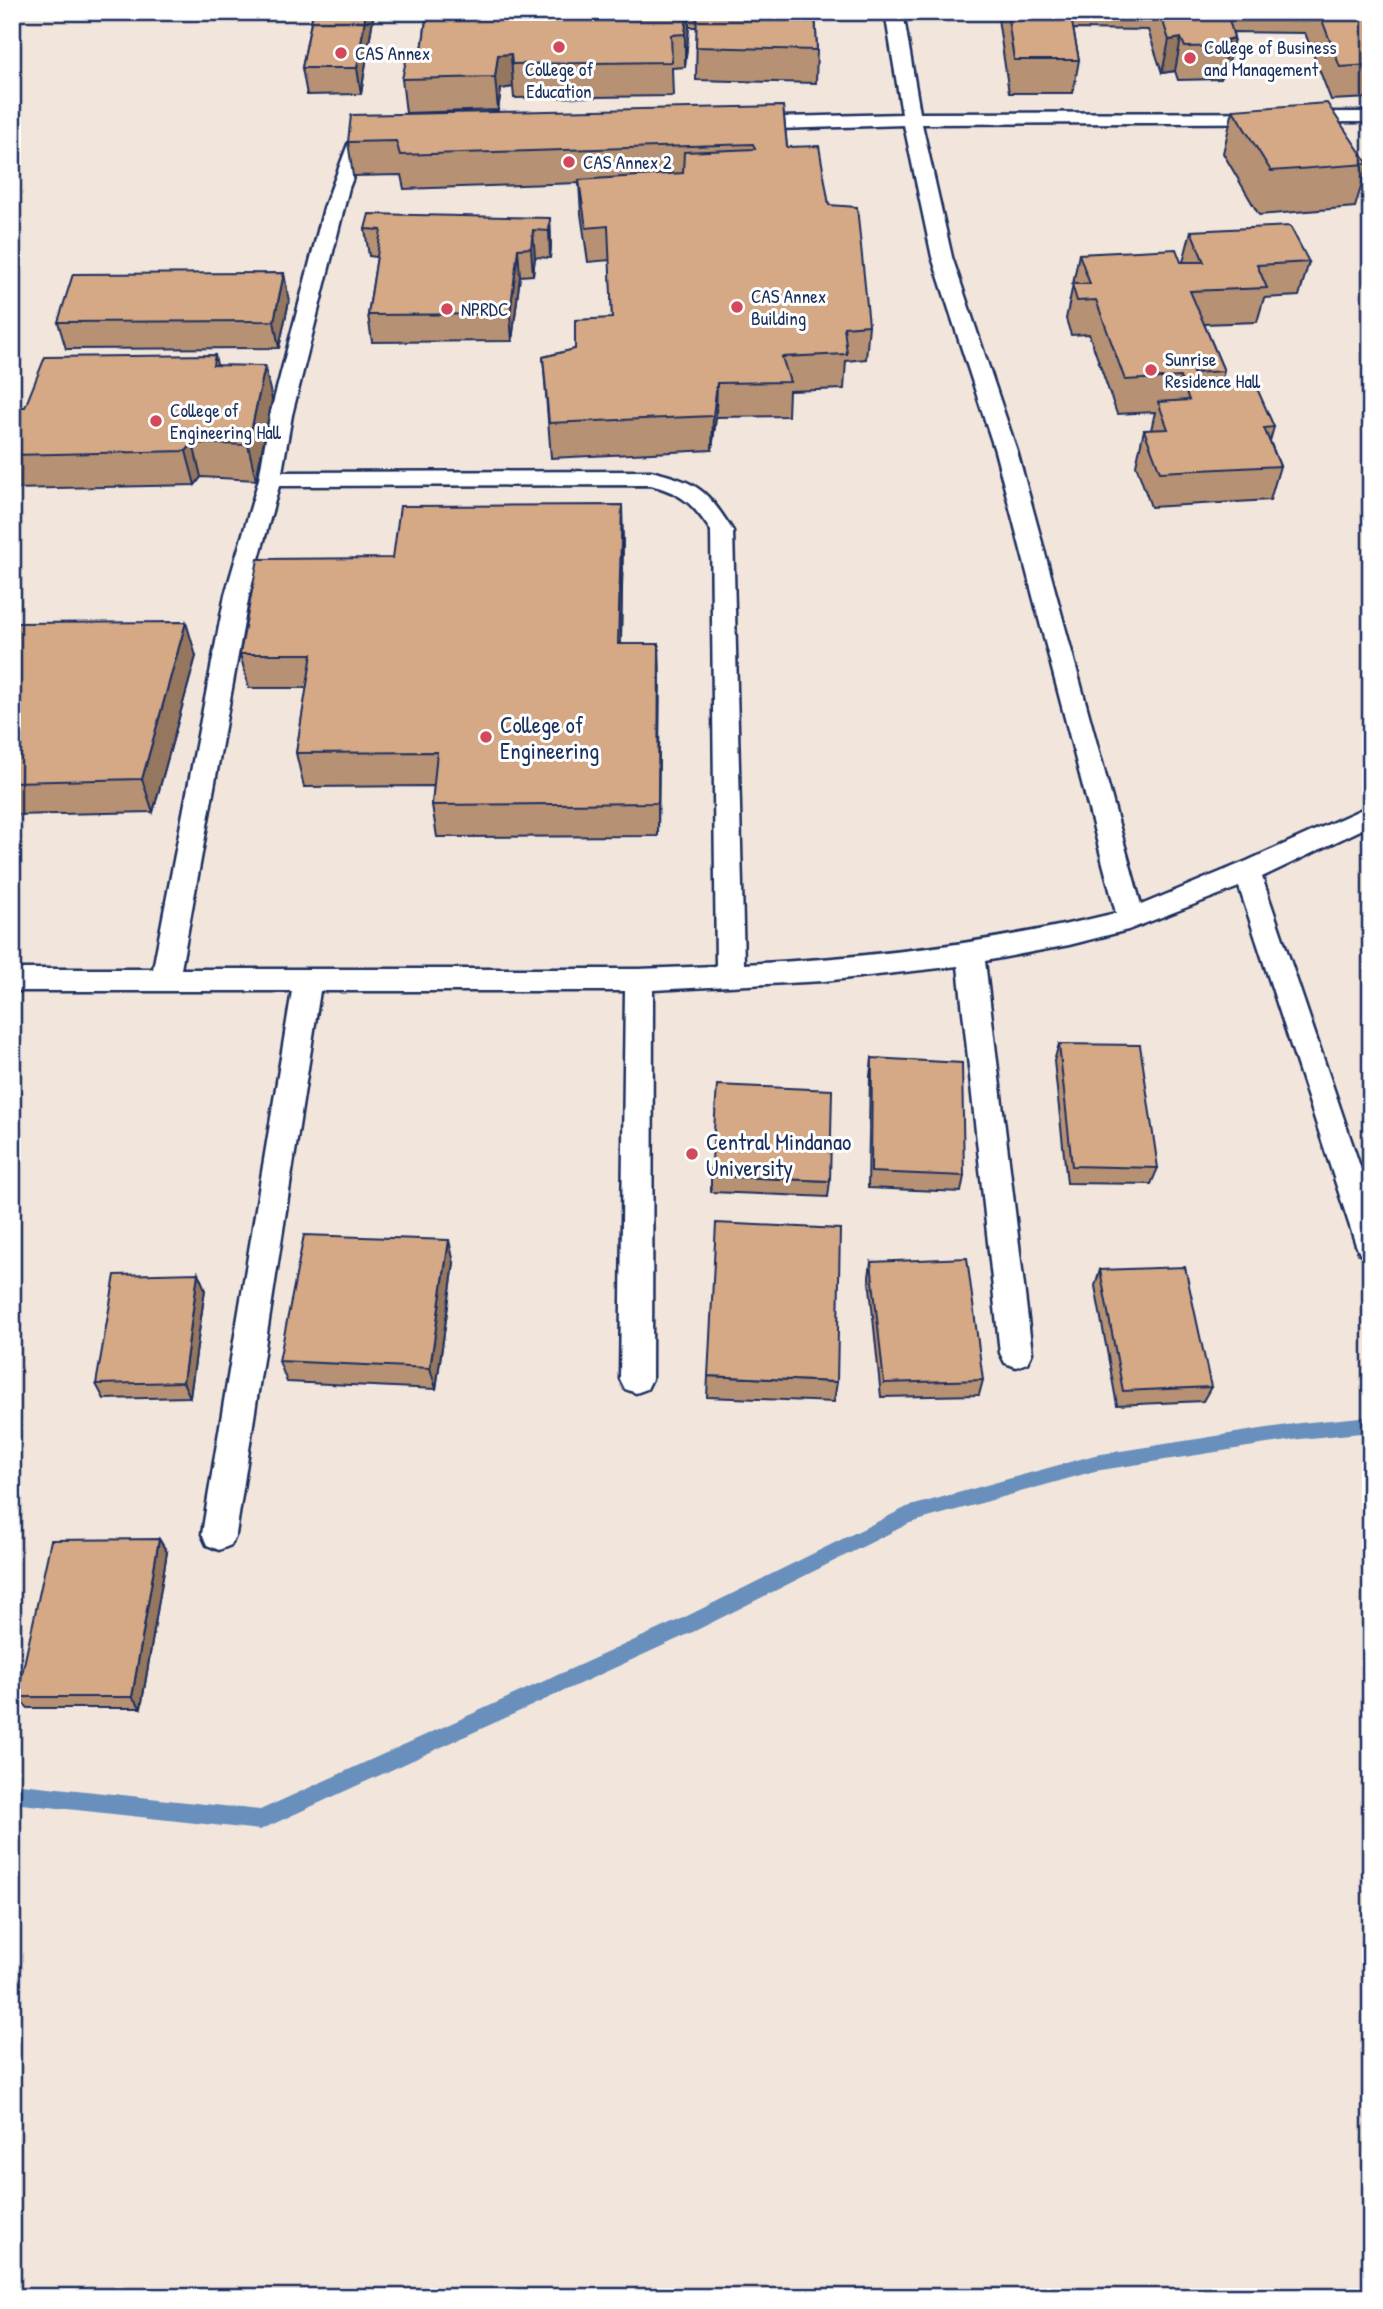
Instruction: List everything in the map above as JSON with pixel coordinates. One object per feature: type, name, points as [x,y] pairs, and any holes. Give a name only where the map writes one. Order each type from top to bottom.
[{"type":"lane","points":[[894,12],[912,119],[942,257],[1006,451],[1131,919]]},
{"type":"lane","points":[[731,125],[912,119],[1371,117]]},
{"type":"lane","points":[[165,980],[237,595],[271,479],[288,383],[308,316],[339,184],[355,148],[397,136]]},
{"type":"lane","points":[[271,479],[651,478],[684,487],[704,504],[722,531],[730,976]]},
{"type":"lane","points":[[12,980],[639,980],[730,976],[970,954],[1046,941],[1131,919],[1248,873],[1371,814]]},
{"type":"lane","points":[[1248,873],[1371,1245]]},
{"type":"lane","points":[[970,954],[1016,1353]]},
{"type":"lane","points":[[636,1379],[639,980]]},
{"type":"lane","points":[[219,1534],[308,981]]},
{"type":"shaded area","name":"Central Mindanao University","points":[[12,12],[1371,12],[1371,2297],[12,2297]]},
{"type":"building","points":[[313,12],[366,12],[357,68],[302,68]]},
{"type":"building","points":[[427,12],[687,12],[685,34],[671,35],[672,62],[512,64],[511,54],[498,55],[495,77],[402,79],[408,51],[422,51]]},
{"type":"building","points":[[697,12],[815,12],[817,50],[696,47]]},
{"type":"building","points":[[1007,12],[1070,12],[1079,60],[1014,60]]},
{"type":"building","points":[[1160,12],[1227,12],[1234,38],[1226,40],[1228,46],[1185,47],[1181,38],[1169,40]]},
{"type":"building","points":[[1319,12],[1371,12],[1371,65],[1340,67]]},
{"type":"building","points":[[1327,103],[1368,164],[1271,171],[1233,110]]},
{"type":"building","name":"CAS Annex Building","points":[[783,106],[787,147],[819,146],[829,205],[857,207],[869,325],[844,327],[847,354],[782,357],[790,382],[717,383],[713,416],[549,423],[543,357],[575,349],[575,320],[612,318],[608,226],[586,228],[579,180],[683,173],[684,152],[755,149],[753,144],[400,155],[396,141],[348,142],[351,115]]},
{"type":"building","name":"NPRDC","points":[[369,214],[550,218],[549,231],[533,230],[531,248],[518,249],[510,314],[368,315],[381,230],[365,229]]},
{"type":"building","points":[[1290,226],[1309,262],[1257,265],[1267,288],[1190,291],[1224,371],[1193,373],[1199,388],[1256,386],[1274,427],[1264,428],[1280,466],[1160,472],[1144,430],[1168,429],[1158,402],[1189,400],[1180,377],[1125,380],[1096,300],[1077,301],[1072,284],[1090,284],[1079,254],[1176,249],[1181,262],[1204,262],[1191,231]]},
{"type":"building","points":[[284,273],[274,321],[58,322],[73,274]]},
{"type":"building","points":[[215,355],[213,365],[265,366],[248,445],[193,443],[186,451],[12,455],[12,407],[25,407],[45,357]]},
{"type":"building","name":"College of Engineering","points":[[622,505],[618,644],[659,644],[658,803],[432,805],[437,752],[296,753],[312,654],[240,654],[258,559],[393,558],[400,506]]},
{"type":"building","points":[[186,622],[142,779],[12,782],[12,623]]},
{"type":"building","points":[[1059,1044],[1140,1045],[1158,1168],[1072,1166]]},
{"type":"building","points":[[872,1058],[962,1063],[964,1176],[871,1172]]},
{"type":"building","points":[[717,1085],[832,1090],[830,1181],[711,1176]]},
{"type":"building","points":[[716,1223],[840,1229],[837,1382],[708,1376]]},
{"type":"building","points":[[304,1235],[449,1240],[430,1368],[279,1361]]},
{"type":"building","points":[[967,1258],[983,1380],[884,1383],[871,1262]]},
{"type":"building","points":[[1185,1267],[1211,1387],[1123,1391],[1100,1270]]},
{"type":"building","points":[[198,1273],[183,1382],[96,1384],[115,1275]]},
{"type":"building","points":[[159,1539],[132,1697],[17,1697],[51,1540]]},
{"type":"waterway","points":[[12,1793],[260,1820],[688,1625],[907,1515],[1095,1463],[1300,1431],[1371,1424]]},
{"type":"place","name":"College of Education","points":[[559,47]]},
{"type":"place","name":"CAS Annex","points":[[341,53]]},
{"type":"place","name":"College of Business and Management","points":[[1190,58]]},
{"type":"place","name":"CAS Annex 2","points":[[569,162]]},
{"type":"place","name":"CAS Annex Building","points":[[737,307]]},
{"type":"place","name":"NPRDC","points":[[447,309]]},
{"type":"place","name":"Sunrise Residence Hall","points":[[1151,370]]},
{"type":"place","name":"College of Engineering Hall","points":[[156,421]]},
{"type":"place","name":"College of Engineering","points":[[486,737]]},
{"type":"place","name":"Central Mindanao University","points":[[692,1154]]}]
